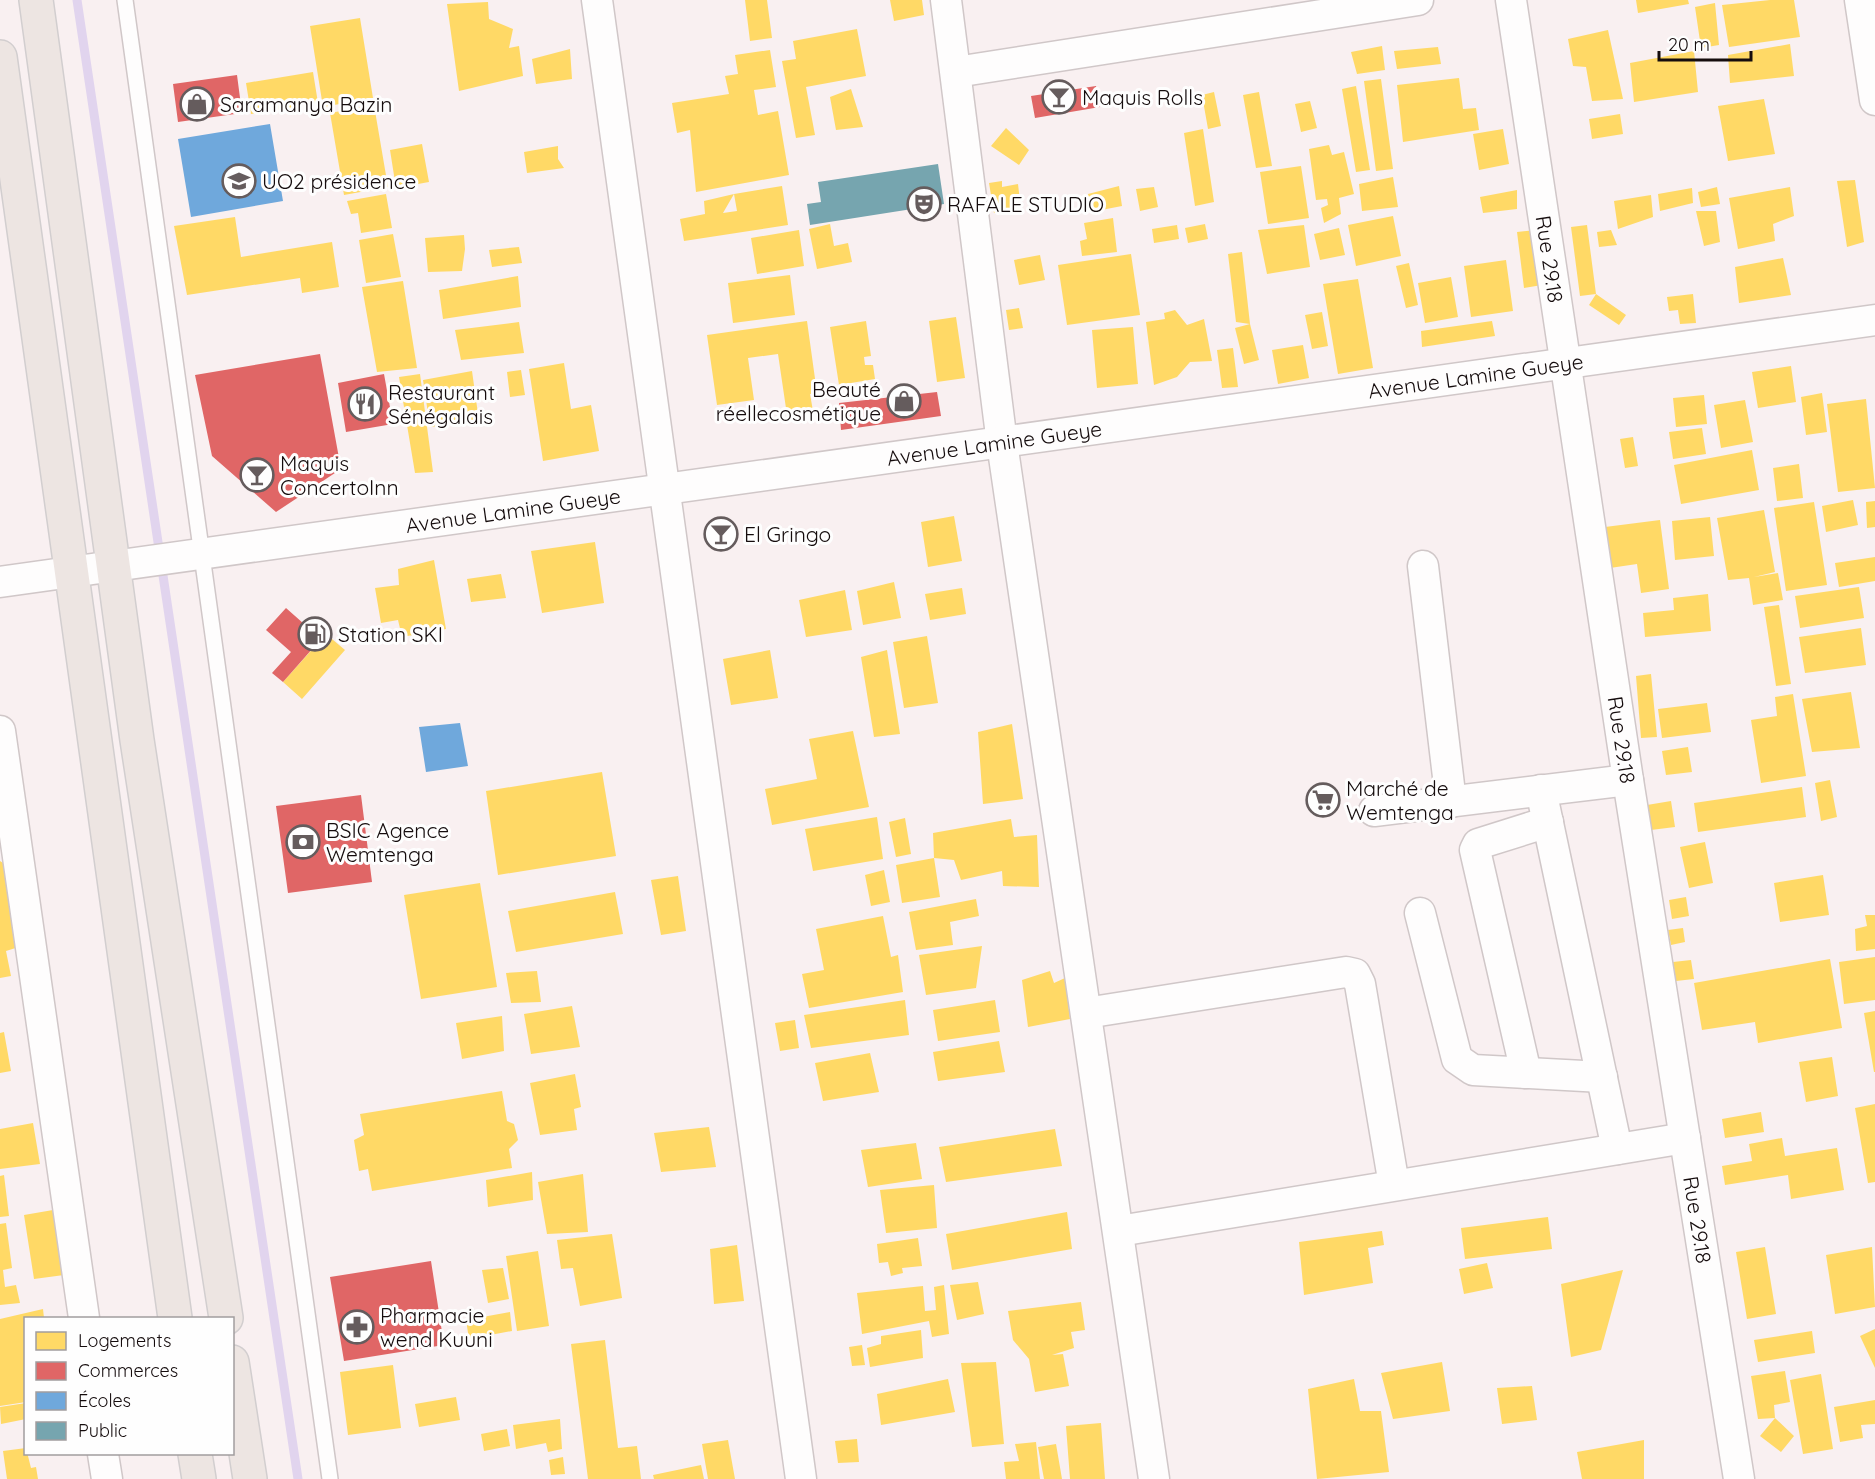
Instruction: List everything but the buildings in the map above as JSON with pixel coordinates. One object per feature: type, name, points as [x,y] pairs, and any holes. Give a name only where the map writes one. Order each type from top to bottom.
[{"type":"main road","points":[[36,0],[113,566],[226,1317]]},
{"type":"main road","points":[[0,57],[39,328],[69,572],[175,1317]]},
{"type":"main road","points":[[234,1375],[250,1479]]},
{"type":"main road","points":[[195,1455],[199,1479]]},
{"type":"street","points":[[597,0],[801,1479]]},
{"type":"street","points":[[946,0],[1002,442],[1154,1479]]},
{"type":"street","points":[[956,72],[1418,0]]},
{"type":"street","name":"Rue 29.18","points":[[1510,0],[1628,780],[1739,1479]]},
{"type":"street","points":[[1860,0],[1875,100]]},
{"type":"street","name":"Avenue Lamine Gueye","points":[[0,582],[1875,320]]},
{"type":"street","points":[[1423,566],[1451,802]]},
{"type":"street","points":[[0,731],[84,1317]]},
{"type":"street","points":[[1374,811],[1628,780]]},
{"type":"street","points":[[1541,790],[1617,1149]]},
{"type":"street","points":[[1526,1073],[1475,850],[1478,844],[1548,822]]},
{"type":"street","points":[[1419,913],[1457,1059],[1473,1070],[1602,1077]]},
{"type":"street","points":[[1086,1013],[1346,972],[1355,974],[1360,984],[1394,1185]]},
{"type":"street","points":[[1119,1231],[1685,1138]]},
{"type":"street","points":[[104,1455],[107,1479]]},
{"type":"lane","points":[[125,0],[330,1479]]},
{"type":"waterway","points":[[77,0],[298,1479]]},
{"type":"place","name":"Maquis Rolls","points":[[1059,97]]},
{"type":"place","name":"Saramanya Bazin","points":[[197,104]]},
{"type":"place","name":"UO2 présidence","points":[[239,181]]},
{"type":"place","name":"RAFALE STUDIO","points":[[924,204]]},
{"type":"place","name":"Beauté réellecosmétique","points":[[904,401]]},
{"type":"place","name":"Restaurant Sénégalais","points":[[365,404]]},
{"type":"place","name":"Maquis ConcertoInn","points":[[257,475]]},
{"type":"place","name":"El Gringo","points":[[721,534]]},
{"type":"place","name":"Station SKI","points":[[315,634]]},
{"type":"place","name":"Marché de Wemtenga","points":[[1323,800]]},
{"type":"place","name":"BSIC Agence Wemtenga","points":[[303,842]]},
{"type":"place","name":"Pharmacie wend Kuuni","points":[[357,1327]]}]
